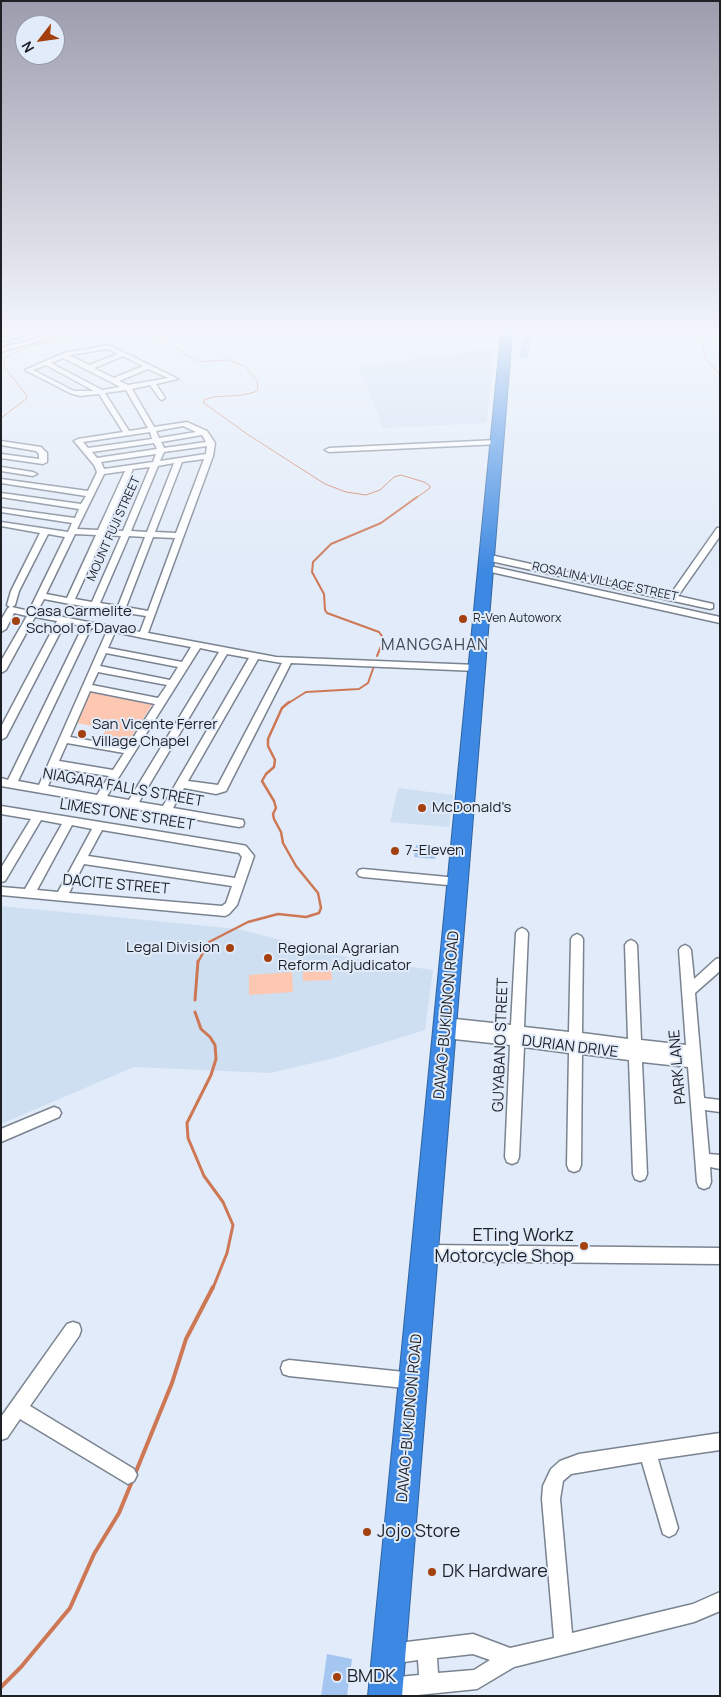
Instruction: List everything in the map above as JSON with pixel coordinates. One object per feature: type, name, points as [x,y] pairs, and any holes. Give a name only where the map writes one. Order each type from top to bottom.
[{"type":"highway","name":"DAVAO-BUKIDNON ROAD","points":[[386,1692],[500,413]]},
{"type":"street","points":[[115,413],[127,433]]},
{"type":"street","points":[[143,413],[161,450]]},
{"type":"street","points":[[102,472],[95,461],[78,443],[83,439],[186,424],[204,433],[211,443],[209,456],[143,635]]},
{"type":"street","points":[[86,451],[204,433]]},
{"type":"street","points":[[329,450],[497,442]]},
{"type":"street","points":[[1,443],[38,449],[43,453],[43,462],[24,485]]},
{"type":"street","points":[[95,461],[211,443]]},
{"type":"street","name":"MOUNT FUJI STREET","points":[[95,604],[127,534],[161,450]]},
{"type":"street","points":[[1,456],[43,462]]},
{"type":"street","points":[[102,472],[209,456]]},
{"type":"street","points":[[121,609],[180,461]]},
{"type":"street","points":[[70,600],[130,468]]},
{"type":"street","points":[[1,469],[33,474]]},
{"type":"street","points":[[1,670],[32,614],[102,472]]},
{"type":"street","points":[[1,482],[91,494]]},
{"type":"street","points":[[1,495],[84,508]]},
{"type":"street","points":[[1,510],[77,521]]},
{"type":"street","points":[[1,524],[72,533],[102,532],[180,536]]},
{"type":"street","points":[[672,598],[720,530]]},
{"type":"street","points":[[1,629],[11,608],[14,591],[45,531]]},
{"type":"street","points":[[486,563],[710,606]]},
{"type":"street","name":"ROSALINA VILLAGE STREET","points":[[486,563],[720,620]]},
{"type":"street","points":[[41,596],[152,614]]},
{"type":"street","points":[[11,608],[88,625],[288,661],[477,668]]},
{"type":"street","points":[[1,737],[62,620]]},
{"type":"street","points":[[6,783],[88,625]]},
{"type":"street","points":[[42,789],[112,629]]},
{"type":"street","points":[[100,799],[197,645]]},
{"type":"street","points":[[103,650],[184,665]]},
{"type":"street","points":[[132,804],[225,650]]},
{"type":"street","points":[[166,810],[254,656]]},
{"type":"street","points":[[182,784],[216,790],[222,788],[288,661]]},
{"type":"street","points":[[95,668],[172,683]]},
{"type":"street","points":[[87,687],[161,702]]},
{"type":"street","points":[[64,739],[130,751]]},
{"type":"street","points":[[53,764],[116,774]]},
{"type":"street","name":"NIAGARA FALLS STREET","points":[[6,783],[239,822]]},
{"type":"street","name":"LIMESTONE STREET","points":[[3,813],[99,825],[242,849],[248,856],[239,883]]},
{"type":"street","points":[[1,878],[38,816]]},
{"type":"street","points":[[29,893],[69,821]]},
{"type":"street","points":[[61,897],[99,825]]},
{"type":"street","points":[[81,859],[239,883]]},
{"type":"street","points":[[364,873],[458,882]]},
{"type":"street","name":"DACITE STREET","points":[[1,891],[221,911],[227,910],[231,905],[239,883]]},
{"type":"street","name":"GUYABANO STREET","points":[[512,1158],[522,933]]},
{"type":"street","points":[[574,1165],[577,939]]},
{"type":"street","points":[[631,945],[640,1174]]},
{"type":"street","name":"PARK LANE","points":[[685,950],[704,1182]]},
{"type":"street","points":[[688,992],[720,963]]},
{"type":"street","name":"DURIAN DRIVE","points":[[445,1027],[694,1057]]},
{"type":"street","points":[[698,1103],[720,1106]]},
{"type":"street","points":[[1,1136],[54,1113]]},
{"type":"street","points":[[703,1160],[720,1162]]},
{"type":"street","points":[[425,1253],[720,1256]]},
{"type":"street","points":[[1,1432],[73,1330]]},
{"type":"street","points":[[289,1368],[414,1381]]},
{"type":"street","points":[[18,1408],[128,1475]]},
{"type":"street","points":[[564,1645],[551,1499],[552,1486],[557,1474],[566,1467],[579,1463],[648,1454],[720,1441]]},
{"type":"street","points":[[648,1454],[669,1528]]},
{"type":"street","points":[[386,1692],[477,1678],[510,1658],[694,1613],[720,1601]]},
{"type":"street","points":[[389,1654],[473,1644],[510,1658]]},
{"type":"street","points":[[426,1650],[430,1684]]},
{"type":"shaded area","points":[[377,413],[488,413],[487,423],[383,428]]},
{"type":"shaded area","points":[[90,691],[154,702],[125,746],[101,741],[106,729],[77,723]]},
{"type":"shaded area","name":"McDonald's","points":[[398,788],[453,795],[449,827],[390,822]]},
{"type":"shaded area","points":[[1,906],[238,929],[351,958],[433,970],[425,1030],[334,1058],[270,1073],[134,1067],[1,1124]]},
{"type":"shaded area","points":[[331,967],[332,980],[303,981],[303,969]]},
{"type":"shaded area","points":[[292,972],[293,992],[249,995],[249,975]]},
{"type":"building","points":[[416,845],[437,848],[435,859],[414,857]]},
{"type":"building","name":"BMDK","points":[[327,1654],[352,1659],[347,1696],[321,1696]]},
{"type":"waterway","points":[[1,418],[7,413]]},
{"type":"waterway","points":[[218,413],[325,484],[346,492],[366,495],[380,490],[394,477],[401,475],[424,482],[430,486],[430,488],[416,498]]},
{"type":"waterway","points":[[377,656],[384,639],[379,632],[327,613],[325,610],[324,594],[312,572],[313,562],[331,544],[381,523],[417,497]]},
{"type":"waterway","points":[[287,704],[306,692],[359,689],[368,683],[374,666]]},
{"type":"waterway","points":[[198,962],[209,942],[248,922],[278,914],[306,917],[319,913],[321,908],[318,893],[296,866],[283,843],[281,832],[274,819],[273,814],[276,808],[274,801],[262,781],[266,774],[274,767],[275,760],[268,746],[268,739],[282,708],[289,702]]},
{"type":"waterway","points":[[195,1000],[198,961]]},
{"type":"waterway","points":[[195,1012],[201,1029],[210,1037],[215,1045],[216,1059],[211,1075],[187,1123],[188,1138],[204,1176],[223,1202],[233,1225],[227,1253],[213,1288]]},
{"type":"waterway","points":[[135,1474],[172,1383],[186,1339],[213,1287]]},
{"type":"waterway","points":[[1,1687],[21,1667],[70,1608],[94,1554],[119,1513],[133,1479]]},
{"type":"place","name":"R-Ven Autoworx","points":[[463,619]]},
{"type":"place","name":"Casa Carmelite School of Davao","points":[[16,621]]},
{"type":"place","name":"San Vicente Ferrer Village Chapel","points":[[82,734]]},
{"type":"place","name":"McDonald's","points":[[422,808]]},
{"type":"place","name":"7-Eleven","points":[[395,851]]},
{"type":"place","name":"Legal Division","points":[[230,948]]},
{"type":"place","name":"Regional Agrarian Reform Adjudicator","points":[[268,958]]},
{"type":"place","name":"ETing Workz Motorcycle Shop","points":[[584,1246]]},
{"type":"place","name":"Jojo Store","points":[[367,1532]]},
{"type":"place","name":"DK Hardware","points":[[432,1572]]},
{"type":"place","name":"BMDK","points":[[337,1677]]},
{"type":"district","name":"MANGGAHAN","points":[[435,646]]}]
